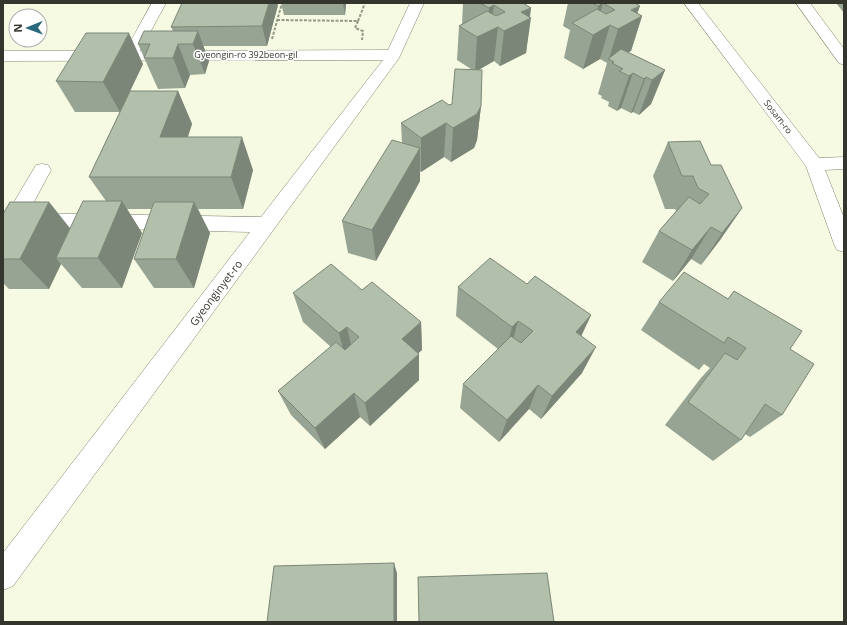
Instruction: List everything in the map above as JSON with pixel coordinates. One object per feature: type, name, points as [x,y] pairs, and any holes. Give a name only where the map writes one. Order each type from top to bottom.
[{"type":"street","points":[[130,56],[159,3]]},
{"type":"street","name":"Gyeonginyet-ro","points":[[3,576],[394,55],[417,3]]},
{"type":"street","name":"Sosam-ro","points":[[691,3],[814,164],[844,244]]},
{"type":"street","points":[[803,3],[844,60]]},
{"type":"street","name":"Gyeongin-ro 392beon-gil","points":[[3,56],[130,56],[164,49],[267,55],[394,55]]},
{"type":"street","points":[[814,164],[844,163]]},
{"type":"street","points":[[8,222],[42,170]]},
{"type":"street","points":[[8,222],[28,220],[267,225]]},
{"type":"path","points":[[267,55],[282,3]]},
{"type":"path","points":[[277,20],[358,21],[365,3]]},
{"type":"building","points":[[182,3],[269,3],[262,26],[171,27]]},
{"type":"building","points":[[480,3],[523,3],[531,8],[521,12],[531,18],[504,31],[498,27],[477,37],[459,26],[487,11],[496,16],[505,12],[494,5],[489,8]]},
{"type":"building","points":[[592,3],[603,3],[598,6]]},
{"type":"building","points":[[603,3],[635,3],[640,6],[631,10],[642,16],[618,29],[610,25],[593,35],[572,23],[597,9],[606,14],[615,10]]},
{"type":"building","points":[[144,31],[198,31],[193,44],[178,44],[173,58],[144,58],[150,44],[138,44]]},
{"type":"building","points":[[86,33],[129,33],[103,82],[56,81]]},
{"type":"building","points":[[621,49],[665,70],[652,80],[646,77],[644,79],[633,73],[629,76],[619,71],[623,69],[608,59]]},
{"type":"building","points":[[455,69],[482,70],[481,106],[477,114],[453,128],[446,123],[421,138],[401,123],[442,100],[449,105],[452,104]]},
{"type":"building","points":[[130,91],[178,91],[160,137],[242,137],[231,177],[89,177]]},
{"type":"building","points":[[392,140],[420,148],[372,230],[342,221]]},
{"type":"building","points":[[700,141],[711,165],[721,165],[742,208],[722,233],[711,227],[692,250],[659,231],[689,197],[700,204],[709,194],[698,188],[693,176],[682,176],[668,142]]},
{"type":"building","points":[[83,201],[122,201],[98,258],[56,258]]},
{"type":"building","points":[[10,202],[49,202],[20,259],[3,259],[3,214]]},
{"type":"building","points":[[154,202],[194,202],[176,259],[134,259]]},
{"type":"building","points":[[490,258],[527,284],[535,276],[591,315],[576,332],[596,347],[552,396],[538,385],[507,420],[463,384],[511,336],[521,343],[533,331],[518,321],[512,327],[458,287]]},
{"type":"building","points":[[331,264],[362,290],[372,282],[421,322],[402,339],[419,354],[365,403],[354,393],[315,428],[278,391],[336,342],[345,350],[359,337],[347,327],[339,333],[293,293]]},
{"type":"building","points":[[684,272],[728,299],[734,291],[802,331],[790,349],[814,364],[782,415],[765,404],[741,440],[688,402],[725,353],[737,360],[746,348],[728,337],[724,343],[659,302]]},
{"type":"building","points":[[394,563],[394,622],[267,622],[274,566]]},
{"type":"building","points":[[547,573],[554,622],[419,622],[418,577]]}]
